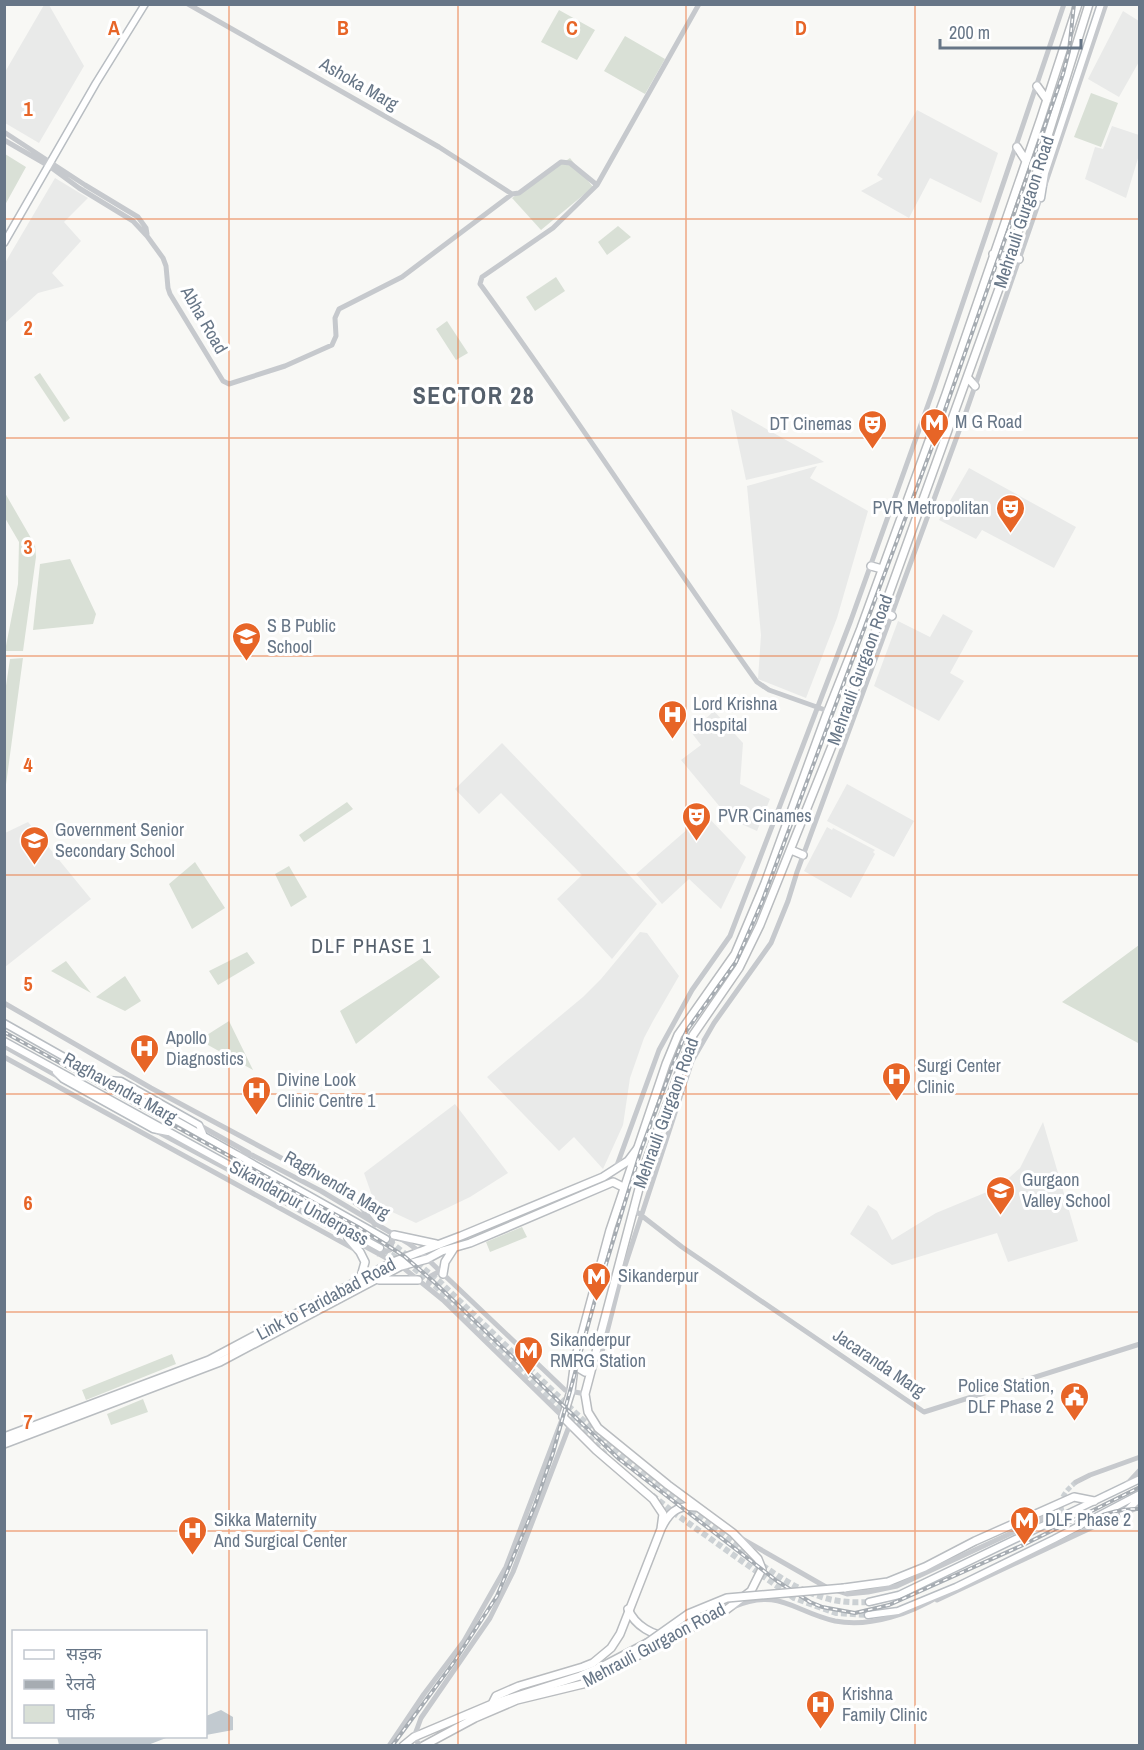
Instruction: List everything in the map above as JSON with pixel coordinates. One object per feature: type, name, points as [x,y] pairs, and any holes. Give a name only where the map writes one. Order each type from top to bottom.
[{"type":"main road","points":[[4,243],[96,83],[145,4]]},
{"type":"main road","name":"Mehrauli Gurgaon Road","points":[[563,1417],[571,1391],[575,1359],[610,1230],[666,1064],[678,1035],[735,954],[765,883],[882,569],[976,307],[1078,4]]},
{"type":"main road","name":"Mehrauli Gurgaon Road","points":[[421,1746],[475,1718],[517,1700],[590,1681],[670,1637],[722,1613],[751,1591],[762,1569],[758,1559],[733,1533],[696,1507],[598,1428],[588,1412],[585,1394],[646,1162],[693,1035],[739,968],[760,925],[854,691],[1010,258],[1089,4]]},
{"type":"main road","points":[[1041,198],[1045,173],[1101,4]]},
{"type":"main road","points":[[1036,86],[1047,100]]},
{"type":"main road","points":[[1017,147],[1026,160]]},
{"type":"main road","points":[[993,254],[1019,259]]},
{"type":"main road","points":[[976,307],[991,312]]},
{"type":"main road","points":[[968,378],[975,386]]},
{"type":"main road","points":[[871,566],[882,569]]},
{"type":"main road","points":[[882,611],[892,616]]},
{"type":"main road","points":[[796,800],[808,805]]},
{"type":"main road","points":[[791,850],[803,855]]},
{"type":"main road","name":"Raghavendra Marg","points":[[4,1023],[235,1154]]},
{"type":"main road","name":"Raghavendra Marg","points":[[4,1041],[218,1158]]},
{"type":"main road","points":[[50,1066],[63,1079],[153,1129],[174,1134]]},
{"type":"main road","points":[[104,1080],[122,1081],[199,1125],[203,1135]]},
{"type":"main road","name":"Link to Faridabad Road","points":[[4,1437],[209,1360],[393,1262],[603,1177],[628,1161],[639,1147]]},
{"type":"main road","name":"Sikandarpur Underpass","points":[[235,1154],[386,1239]]},
{"type":"main road","name":"Sikandarpur Underpass","points":[[218,1158],[379,1251]]},
{"type":"main road","name":"Link to Faridabad Road","points":[[4,1444],[220,1362],[401,1266],[470,1243],[613,1182],[625,1188]]},
{"type":"main road","points":[[394,1235],[439,1244]]},
{"type":"main road","points":[[348,1238],[360,1252],[365,1266],[360,1280]]},
{"type":"main road","points":[[441,1273],[444,1263],[454,1248]]},
{"type":"main road","points":[[371,1281],[418,1280]]},
{"type":"main road","points":[[575,1359],[580,1369],[585,1372],[592,1362]]},
{"type":"main road","points":[[563,1417],[596,1450],[653,1499],[663,1514],[661,1529]]},
{"type":"main road","points":[[869,1602],[899,1595],[1140,1479]]},
{"type":"main road","points":[[1123,1514],[1140,1496]]},
{"type":"main road","points":[[868,1615],[897,1611],[956,1587],[1140,1496]]},
{"type":"main road","points":[[492,1704],[580,1676],[603,1666],[647,1643],[688,1614],[727,1598],[888,1582],[1074,1497],[1094,1501]]},
{"type":"main road","points":[[661,1529],[668,1515],[678,1508],[696,1507]]},
{"type":"main road","name":"Mehrauli Gurgaon Road","points":[[403,1746],[414,1737],[492,1704],[496,1696],[512,1689],[593,1663],[610,1648],[620,1634],[661,1529]]},
{"type":"main road","points":[[1007,1562],[1018,1563]]},
{"type":"main road","points":[[628,1609],[634,1620],[646,1629],[658,1636],[670,1637]]},
{"type":"street","name":"Ashoka Marg","points":[[188,4],[439,147],[512,194]]},
{"type":"street","points":[[699,4],[597,185],[554,228],[482,277],[480,284],[573,413],[617,482],[756,680],[769,690],[828,711]]},
{"type":"street","points":[[616,1169],[660,1050],[692,990],[730,936],[871,566],[1004,186],[1064,4]]},
{"type":"street","points":[[592,1362],[601,1356],[620,1281],[692,1061],[714,1023],[771,942],[788,901],[975,386],[1106,4]]},
{"type":"street","points":[[4,132],[50,164]]},
{"type":"street","points":[[4,140],[50,164]]},
{"type":"street","points":[[512,194],[519,193],[561,162],[570,163],[597,185]]},
{"type":"street","name":"Abha Road","points":[[50,164],[138,217],[166,266],[170,294],[226,384],[285,366],[332,345],[336,336],[335,318],[339,309],[402,277],[512,194]]},
{"type":"street","points":[[4,1004],[151,1088],[326,1182],[362,1207],[375,1225]]},
{"type":"street","points":[[4,1046],[63,1079]]},
{"type":"street","points":[[4,1057],[273,1200],[379,1251],[427,1287],[489,1343],[563,1417],[506,1567],[465,1639],[389,1746]]},
{"type":"street","points":[[199,1125],[252,1155]]},
{"type":"street","points":[[153,1129],[236,1173]]},
{"type":"street","name":"Raghvendra Marg","points":[[235,1154],[252,1155],[321,1191],[394,1235],[427,1259]]},
{"type":"street","points":[[218,1158],[273,1200],[360,1252]]},
{"type":"street","name":"Jacaranda Marg","points":[[633,1209],[783,1317],[924,1412],[1140,1344]]},
{"type":"street","points":[[630,1218],[645,1225],[651,1223]]},
{"type":"street","points":[[379,1251],[390,1250],[394,1235]]},
{"type":"street","points":[[427,1259],[565,1390],[585,1394]]},
{"type":"street","points":[[427,1287],[431,1276],[441,1273]]},
{"type":"street","points":[[421,1746],[414,1737],[417,1727],[490,1618],[513,1572],[570,1424]]},
{"type":"street","points":[[1076,1482],[1090,1474],[1140,1457]]},
{"type":"street","points":[[1126,1485],[1140,1470]]},
{"type":"street","points":[[928,1603],[945,1598],[1140,1507]]},
{"type":"street","points":[[733,1533],[826,1587],[848,1594],[897,1586],[1044,1518],[1061,1518]]},
{"type":"street","points":[[722,1613],[749,1602],[777,1600],[836,1621],[867,1622],[903,1614],[956,1587]]},
{"type":"street","points":[[465,1639],[473,1643]]},
{"type":"street","points":[[404,1723],[417,1727]]},
{"type":"shaded area","points":[[44,5],[49,5],[84,66],[39,143],[5,123],[5,72]]},
{"type":"shaded area","points":[[1123,11],[1139,21],[1140,60],[1119,97],[1088,79]]},
{"type":"shaded area","points":[[917,110],[998,153],[981,203],[930,178],[909,218],[861,191],[883,179],[877,175]]},
{"type":"shaded area","points":[[1112,126],[1139,135],[1139,155],[1126,198],[1085,179],[1095,147],[1103,149]]},
{"type":"shaded area","points":[[55,178],[88,198],[64,222],[81,241],[52,273],[64,286],[38,293],[5,323],[5,263]]},
{"type":"shaded area","points":[[731,409],[818,458],[824,462],[746,480]]},
{"type":"shaded area","points":[[817,466],[810,478],[868,511],[837,618],[806,698],[758,679],[761,635],[747,486]]},
{"type":"shaded area","points":[[969,468],[1076,527],[1054,568],[982,530],[976,539],[939,520]]},
{"type":"shaded area","points":[[943,614],[973,631],[950,673],[964,681],[939,721],[874,686],[898,621],[930,637]]},
{"type":"shaded area","points":[[714,711],[743,743],[740,784],[770,799],[757,831],[730,819],[681,760],[701,745],[691,732]]},
{"type":"shaded area","points":[[502,743],[657,904],[612,959],[557,899],[582,875],[501,793],[479,814],[455,789]]},
{"type":"shaded area","points":[[847,784],[914,821],[894,857],[827,821]]},
{"type":"shaded area","points":[[705,814],[746,857],[721,909],[689,879],[662,904],[636,874]]},
{"type":"shaded area","name":"Government Senior Secondary School","points":[[28,822],[91,899],[5,967],[5,833]]},
{"type":"shaded area","points":[[827,827],[875,850],[851,898],[804,871]]},
{"type":"shaded area","points":[[640,932],[647,933],[679,976],[644,1038],[630,1078],[623,1125],[603,1169],[574,1137],[559,1151],[487,1077],[583,997]]},
{"type":"shaded area","points":[[455,1104],[508,1173],[470,1197],[416,1223],[375,1204],[364,1173]]},
{"type":"shaded area","name":"Gurgaon Valley School","points":[[1043,1122],[1078,1241],[1008,1262],[997,1233],[892,1265],[850,1234],[868,1205],[877,1211],[892,1240],[936,1213],[999,1187],[1020,1168]]},
{"type":"shaded area","points":[[221,1710],[233,1717],[233,1730],[207,1735],[207,1716]]},
{"type":"shaded area","points":[[57,1738],[166,1738],[148,1745],[59,1745]]},
{"type":"green space","points":[[559,10],[595,30],[577,60],[541,42]]},
{"type":"green space","points":[[625,36],[665,59],[645,94],[604,71]]},
{"type":"green space","points":[[1091,93],[1118,103],[1101,147],[1074,137]]},
{"type":"green space","points":[[5,154],[26,167],[5,205]]},
{"type":"green space","points":[[570,158],[593,187],[541,230],[512,198]]},
{"type":"green space","points":[[618,226],[631,237],[607,255],[598,242]]},
{"type":"green space","points":[[556,277],[565,291],[535,311],[526,297]]},
{"type":"green space","points":[[447,321],[468,353],[456,360],[436,329]]},
{"type":"green space","points":[[40,373],[70,418],[64,422],[34,377]]},
{"type":"green space","points":[[5,493],[35,545],[36,557],[23,651],[5,651],[18,584],[19,542],[5,518]]},
{"type":"green space","points":[[70,559],[96,614],[93,624],[33,630],[40,564]]},
{"type":"green space","points":[[23,658],[5,792],[4,699],[10,659]]},
{"type":"green space","points":[[347,802],[353,809],[304,842],[299,835]]},
{"type":"green space","points":[[195,862],[225,908],[192,929],[169,884]]},
{"type":"green space","points":[[289,866],[307,897],[291,907],[275,874]]},
{"type":"green space","points":[[1139,945],[1140,1040],[1138,1043],[1062,1002]]},
{"type":"green space","points":[[247,952],[255,963],[218,985],[209,971]]},
{"type":"green space","points":[[422,958],[440,977],[356,1044],[340,1011]]},
{"type":"green space","points":[[66,961],[91,993],[51,971]]},
{"type":"green space","points":[[125,976],[141,1001],[125,1011],[96,997]]},
{"type":"green space","points":[[229,1021],[253,1070],[199,1040]]},
{"type":"green space","points":[[522,1227],[527,1237],[490,1252],[486,1242]]},
{"type":"green space","points":[[172,1354],[176,1364],[86,1400],[82,1390]]},
{"type":"green space","points":[[143,1399],[148,1412],[111,1425],[107,1414]]},
{"type":"tunnel","points":[[389,1241],[439,1281],[613,1449],[752,1557],[778,1576],[805,1591],[837,1601],[869,1602]]},
{"type":"tunnel","points":[[383,1250],[410,1265],[433,1284],[606,1455]]},
{"type":"tunnel","points":[[1076,1482],[1066,1492],[1061,1502],[1065,1516],[1072,1522],[1095,1521],[1140,1503]]},
{"type":"tunnel","points":[[652,1495],[794,1598],[836,1613],[868,1615]]},
{"type":"railway","points":[[392,1746],[454,1662],[497,1596],[535,1505],[553,1453],[595,1300],[641,1150],[687,1030],[736,962],[762,902],[932,447],[1063,74],[1069,51],[1074,4]]},
{"type":"railway","points":[[4,1032],[358,1227],[404,1256],[619,1459],[777,1581],[822,1607],[855,1613],[889,1605],[1023,1545],[1140,1487]]},
{"type":"railway","points":[[1087,1520],[1120,1510],[1140,1509]]},
{"type":"place","name":"M G Road","points":[[934,448]]},
{"type":"place","name":"DT Cinemas","points":[[873,450]]},
{"type":"place","name":"PVR Metropolitan","points":[[1010,534]]},
{"type":"place","name":"S B Public School","points":[[246,662]]},
{"type":"place","name":"Lord Krishna Hospital","points":[[672,740]]},
{"type":"place","name":"PVR Cinames","points":[[697,842]]},
{"type":"place","name":"Government Senior Secondary School","points":[[34,866]]},
{"type":"place","name":"Apollo Diagnostics","points":[[145,1074]]},
{"type":"place","name":"Surgi Center Clinic","points":[[896,1102]]},
{"type":"place","name":"Divine Look Clinic Centre 1","points":[[256,1116]]},
{"type":"place","name":"Gurgaon Valley School","points":[[1001,1216]]},
{"type":"place","name":"Sikanderpur","points":[[597,1302]]},
{"type":"place","name":"Sikanderpur RMRG Station","points":[[529,1376]]},
{"type":"place","name":"Police Station, DLF Phase 2","points":[[1075,1422]]},
{"type":"place","name":"DLF Phase 2","points":[[1024,1546]]},
{"type":"place","name":"Sikka Maternity And Surgical Center","points":[[193,1556]]},
{"type":"place","name":"Krishna Family Clinic","points":[[821,1730]]},
{"type":"district","name":"SECTOR 28","points":[[474,396]]},
{"type":"district","name":"DLF PHASE 1","points":[[372,946]]}]
